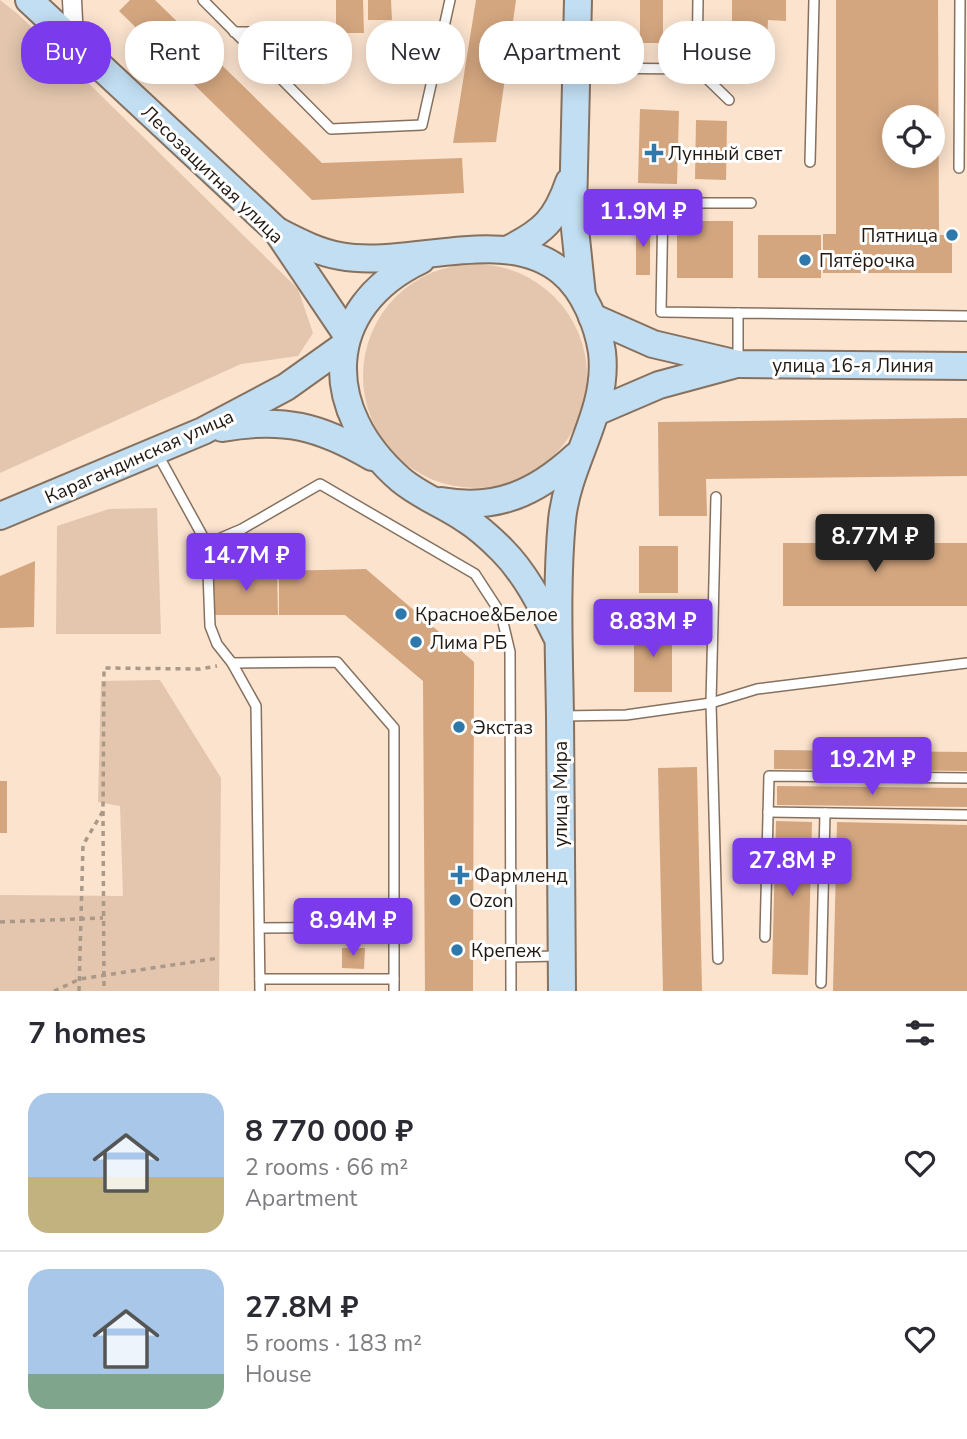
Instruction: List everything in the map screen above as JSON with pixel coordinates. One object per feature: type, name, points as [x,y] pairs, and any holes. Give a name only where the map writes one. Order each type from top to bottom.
[{"type":"main road","name":"Лесозащитная улица","points":[[29,0],[53,21]]},
{"type":"main road","points":[[578,0],[578,21]]},
{"type":"main road","name":"Лесозащитная улица","points":[[111,75],[277,231],[346,340]]},
{"type":"main road","points":[[577,84],[573,171],[574,235],[587,307]]},
{"type":"main road","points":[[507,250],[546,227],[560,207],[573,171]]},
{"type":"main road","points":[[277,231],[312,248],[342,257],[429,256],[468,248],[507,250],[534,257],[562,272],[587,307],[653,344],[738,364]]},
{"type":"main road","points":[[429,256],[398,271],[375,290],[358,312],[346,340],[344,381],[349,408],[361,437],[382,463],[404,482],[467,520],[503,551],[530,584],[558,639]]},
{"type":"main road","name":"улица Мира","points":[[562,991],[558,639],[562,522],[566,489],[596,412],[602,383],[602,351],[587,307]]},
{"type":"main road","name":"Карагандинская улица","points":[[0,516],[203,431],[286,387],[346,340]]},
{"type":"main road","points":[[596,412],[659,386],[738,364]]},
{"type":"main road","name":"улица 16-я Линия","points":[[738,364],[967,366]]},
{"type":"main road","points":[[203,431],[280,421],[312,428],[343,440],[382,463]]},
{"type":"main road","points":[[432,499],[464,505],[498,503],[527,493],[552,478],[577,455]]},
{"type":"street","points":[[72,0],[73,21]]},
{"type":"lane","points":[[203,0],[331,129],[422,125],[431,84]]},
{"type":"lane","points":[[445,21],[450,0]]},
{"type":"lane","points":[[698,0],[698,21]]},
{"type":"lane","points":[[810,162],[814,0]]},
{"type":"lane","points":[[959,169],[960,0]]},
{"type":"lane","points":[[712,84],[729,100]]},
{"type":"lane","points":[[751,203],[663,203],[661,312],[967,316]]},
{"type":"lane","points":[[738,313],[738,364]]},
{"type":"lane","points":[[156,451],[206,544],[210,626],[216,644],[232,663],[256,706],[260,991]]},
{"type":"lane","points":[[206,544],[242,529],[320,484],[475,574],[501,614],[510,652],[511,991]]},
{"type":"lane","points":[[716,497],[711,703],[719,959]]},
{"type":"lane","points":[[232,663],[337,662],[394,728],[394,991]]},
{"type":"lane","points":[[560,716],[626,715],[711,703],[757,689],[967,663]]},
{"type":"lane","points":[[765,937],[769,776],[967,778]]},
{"type":"lane","points":[[768,812],[967,816]]},
{"type":"lane","points":[[821,983],[825,813]]},
{"type":"lane","points":[[260,928],[393,927]]},
{"type":"lane","points":[[511,957],[562,956]]},
{"type":"lane","points":[[260,979],[394,979]]},
{"type":"path","points":[[104,991],[104,668],[200,669],[232,663]]},
{"type":"path","points":[[79,991],[83,845],[103,811]]},
{"type":"path","points":[[0,922],[104,918]]},
{"type":"path","points":[[54,991],[80,979],[219,958]]},
{"type":"shaded area","points":[[0,0],[25,21],[21,21],[21,84],[89,84],[298,289],[313,333],[298,356],[241,364],[0,473]]},
{"type":"shaded area","points":[[475,264],[497,266],[528,277],[546,289],[562,305],[574,323],[582,344],[587,376],[585,398],[574,429],[562,447],[546,463],[528,475],[507,483],[475,488],[453,486],[422,475],[404,463],[388,447],[376,429],[368,408],[363,376],[365,354],[376,323],[388,305],[404,289],[422,277],[443,269]]},
{"type":"shaded area","points":[[157,508],[161,634],[56,634],[57,526],[109,509]]},
{"type":"shaded area","points":[[160,680],[221,778],[219,991],[0,991],[0,895],[123,896],[120,806],[98,802],[101,681]]},
{"type":"building","points":[[130,0],[155,0],[177,21],[129,21],[119,11]]},
{"type":"building","points":[[336,0],[363,0],[364,33],[352,33],[352,21],[336,21]]},
{"type":"building","points":[[368,0],[391,0],[392,20],[368,20]]},
{"type":"building","points":[[476,0],[516,0],[513,21],[479,21],[479,84],[504,84],[496,142],[453,143],[462,84],[465,84]]},
{"type":"building","points":[[640,0],[663,0],[663,21],[658,21],[658,43],[644,43],[644,21],[640,21]]},
{"type":"building","points":[[732,0],[786,0],[786,21],[732,21]]},
{"type":"building","points":[[836,0],[938,0],[938,105],[882,105],[882,168],[939,168],[939,235],[952,235],[952,273],[823,273],[823,234],[836,234]]},
{"type":"building","points":[[224,67],[238,84],[322,163],[462,158],[464,193],[312,200],[194,84],[224,84]]},
{"type":"building","points":[[640,109],[679,111],[677,184],[638,183]]},
{"type":"building","points":[[696,120],[727,121],[726,180],[695,179]]},
{"type":"building","points":[[677,221],[733,221],[733,278],[677,278]]},
{"type":"building","points":[[636,223],[650,223],[650,275],[636,275]]},
{"type":"building","points":[[758,235],[821,235],[821,278],[758,278]]},
{"type":"building","points":[[967,418],[967,476],[706,479],[707,516],[659,516],[658,422]]},
{"type":"building","points":[[783,543],[967,543],[967,606],[783,606]]},
{"type":"building","points":[[639,546],[678,546],[678,593],[639,593]]},
{"type":"building","points":[[35,561],[34,627],[0,628],[0,576]]},
{"type":"building","points":[[366,569],[474,662],[473,991],[425,991],[423,681],[345,615],[279,615],[279,571]]},
{"type":"building","points":[[277,570],[278,615],[214,615],[214,571]]},
{"type":"building","points":[[634,625],[672,626],[672,692],[634,692]]},
{"type":"building","points":[[774,750],[967,752],[967,771],[774,769]]},
{"type":"building","points":[[697,767],[702,991],[663,991],[658,768]]},
{"type":"building","points":[[0,781],[7,781],[7,833],[0,833]]},
{"type":"building","points":[[777,786],[967,788],[967,807],[777,805]]},
{"type":"building","points":[[776,821],[812,822],[808,975],[772,974]]},
{"type":"building","points":[[837,822],[967,825],[967,991],[833,991]]},
{"type":"building","points":[[342,948],[365,948],[364,969],[342,968]]},
{"type":"place","name":"Лунный свет","points":[[654,153]]},
{"type":"place","name":"Пятница","points":[[952,235]]},
{"type":"place","name":"Пятёрочка","points":[[805,260]]},
{"type":"place","name":"Красное&Белое","points":[[401,614]]},
{"type":"place","name":"Лима РБ","points":[[416,642]]},
{"type":"place","name":"Экстаз","points":[[459,727]]},
{"type":"place","name":"Фармленд","points":[[460,875]]},
{"type":"place","name":"Ozon","points":[[455,900]]},
{"type":"place","name":"Крепеж","points":[[457,950]]}]
